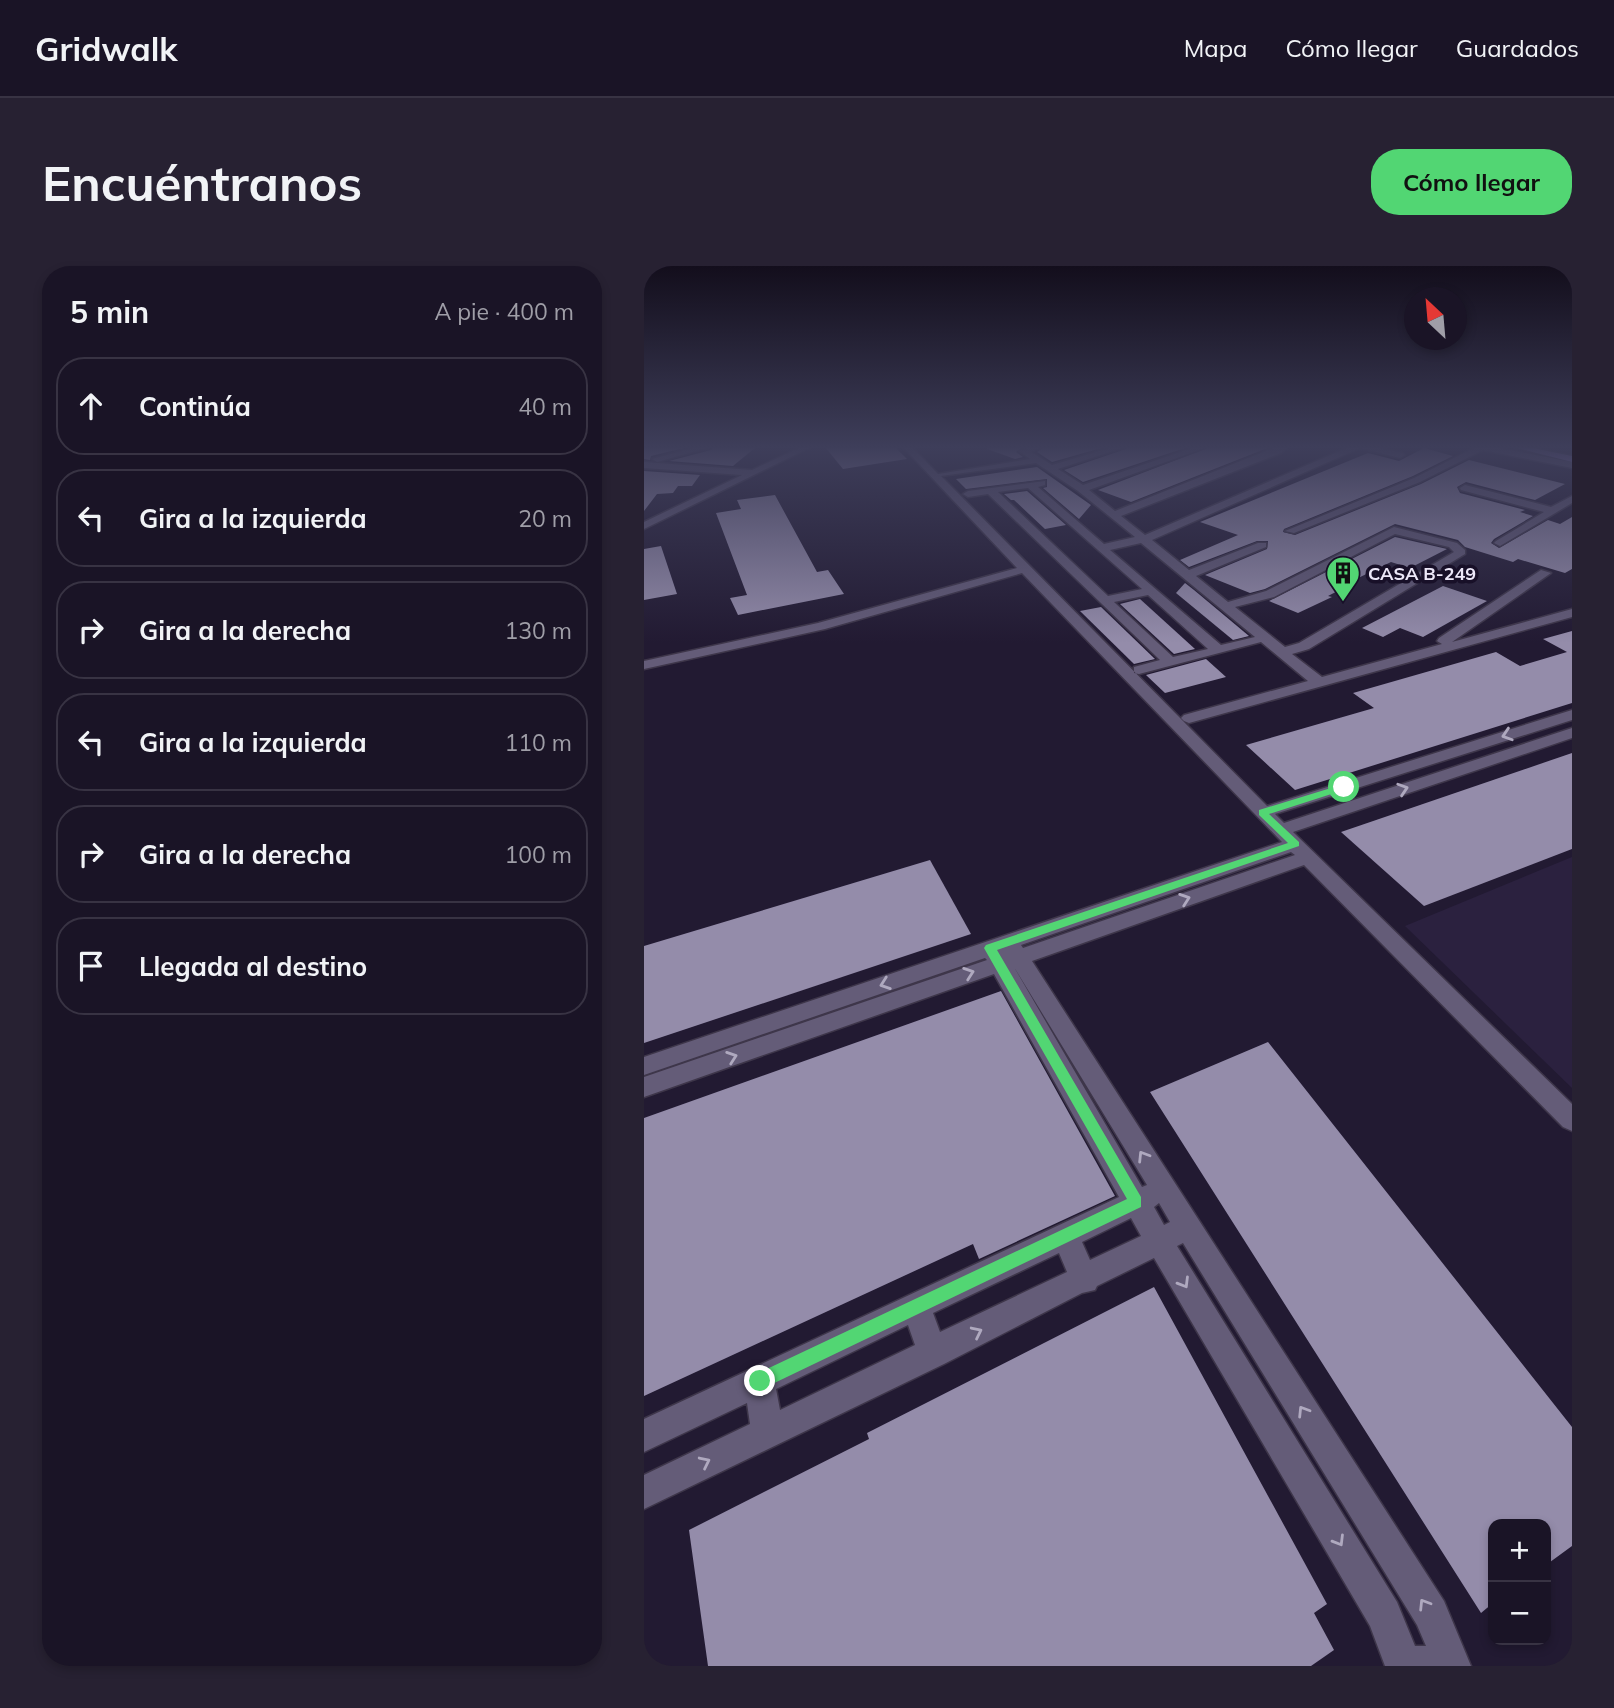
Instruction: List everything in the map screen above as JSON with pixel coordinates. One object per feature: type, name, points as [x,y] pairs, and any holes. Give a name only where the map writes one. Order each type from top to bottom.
[{"type":"street","points":[[644,526],[671,512]]},
{"type":"street","points":[[970,512],[1262,813],[1572,1120]]},
{"type":"street","points":[[1020,512],[1045,531],[1105,600],[1170,662]]},
{"type":"street","points":[[1061,512],[1218,650]]},
{"type":"street","points":[[1119,514],[1123,512]]},
{"type":"street","points":[[1148,535],[1197,512]]},
{"type":"street","points":[[1100,545],[1148,535],[1202,512]]},
{"type":"street","points":[[1290,531],[1336,512]]},
{"type":"street","points":[[1500,543],[1552,512]]},
{"type":"street","points":[[1119,514],[1327,681]]},
{"type":"street","points":[[1045,531],[1076,525]]},
{"type":"street","points":[[1233,605],[1270,594],[1394,530],[1453,545],[1461,552],[1290,651]]},
{"type":"street","points":[[1192,573],[1262,545]]},
{"type":"street","points":[[644,665],[820,626],[1025,569]]},
{"type":"street","points":[[1427,652],[1545,573]]},
{"type":"street","points":[[1105,600],[1152,591]]},
{"type":"street","points":[[1189,718],[1572,613]]},
{"type":"street","points":[[1139,670],[1255,641]]},
{"type":"street","points":[[1262,813],[1572,715]]},
{"type":"street","points":[[1545,723],[1568,734]]},
{"type":"street","points":[[1281,830],[1568,734]]},
{"type":"street","points":[[1479,744],[1499,757]]},
{"type":"street","points":[[1414,765],[1433,779]]},
{"type":"street","points":[[1344,787],[1363,802]]},
{"type":"street","points":[[644,1087],[699,1058],[1302,850]]},
{"type":"street","points":[[1004,952],[1094,1102],[1164,1189],[1431,1614],[1451,1665],[1404,1665],[1384,1615],[1136,1202],[1094,1102]]},
{"type":"street","points":[[644,1066],[699,1058]]},
{"type":"street","points":[[644,1436],[1164,1189]]},
{"type":"street","points":[[644,1492],[1085,1280],[1188,1227]]},
{"type":"street","points":[[1065,1236],[1085,1280]]},
{"type":"street","points":[[1201,1311],[1230,1295]]},
{"type":"street","points":[[916,1307],[933,1353]]},
{"type":"street","points":[[1253,1397],[1284,1380]]},
{"type":"street","points":[[760,1381],[767,1432]]},
{"type":"street","points":[[1319,1508],[1348,1482]]},
{"type":"shaded area","points":[[1572,857],[1572,1088],[1405,926]]},
{"type":"building","points":[[784,512],[817,572],[828,570],[844,594],[738,615],[730,598],[747,595],[716,513]]},
{"type":"building","points":[[1027,512],[1051,512],[1066,525],[1045,529]]},
{"type":"building","points":[[1071,512],[1085,512],[1079,519]]},
{"type":"building","points":[[1224,512],[1325,512],[1284,529],[1283,532],[1295,535],[1351,512],[1521,512],[1533,516],[1494,539],[1491,543],[1499,548],[1548,520],[1560,524],[1572,517],[1572,569],[1565,573],[1518,559],[1513,562],[1465,547],[1458,540],[1395,524],[1265,589],[1250,593],[1205,575],[1267,549],[1268,541],[1257,541],[1189,567],[1180,560],[1238,535],[1200,522]]},
{"type":"building","points":[[1395,537],[1447,549],[1410,568],[1391,562],[1328,596],[1332,597],[1298,613],[1269,601]]},
{"type":"building","points":[[661,546],[677,594],[644,600],[644,549]]},
{"type":"building","points":[[1185,583],[1249,636],[1233,640],[1176,593]]},
{"type":"building","points":[[1443,586],[1487,601],[1423,637],[1400,628],[1383,637],[1362,628]]},
{"type":"building","points":[[1140,599],[1195,649],[1174,654],[1120,604]]},
{"type":"building","points":[[1101,607],[1155,659],[1134,664],[1080,611]]},
{"type":"building","points":[[1572,631],[1572,703],[1295,790],[1246,745],[1374,708],[1353,693],[1496,652],[1520,666],[1567,652],[1543,639]]},
{"type":"building","points":[[1206,659],[1226,677],[1165,693],[1146,675]]},
{"type":"building","points":[[1572,753],[1572,849],[1424,906],[1341,832]]},
{"type":"building","points":[[930,860],[971,934],[644,1043],[644,946]]},
{"type":"building","points":[[1001,991],[1115,1196],[979,1259],[973,1244],[644,1396],[644,1118]]},
{"type":"building","points":[[1268,1042],[1572,1427],[1572,1546],[1551,1561],[1551,1519],[1488,1519],[1488,1607],[1481,1613],[1150,1092]]},
{"type":"building","points":[[1154,1287],[1327,1604],[1314,1613],[1334,1650],[1311,1666],[708,1666],[689,1530],[869,1439],[867,1433]]},
{"type":"place","name":"CASA B-249","points":[[1343,603]]},
{"type":"route","points":[[760,1381],[1136,1202],[990,948],[1295,844],[1262,813],[1344,787]]}]
